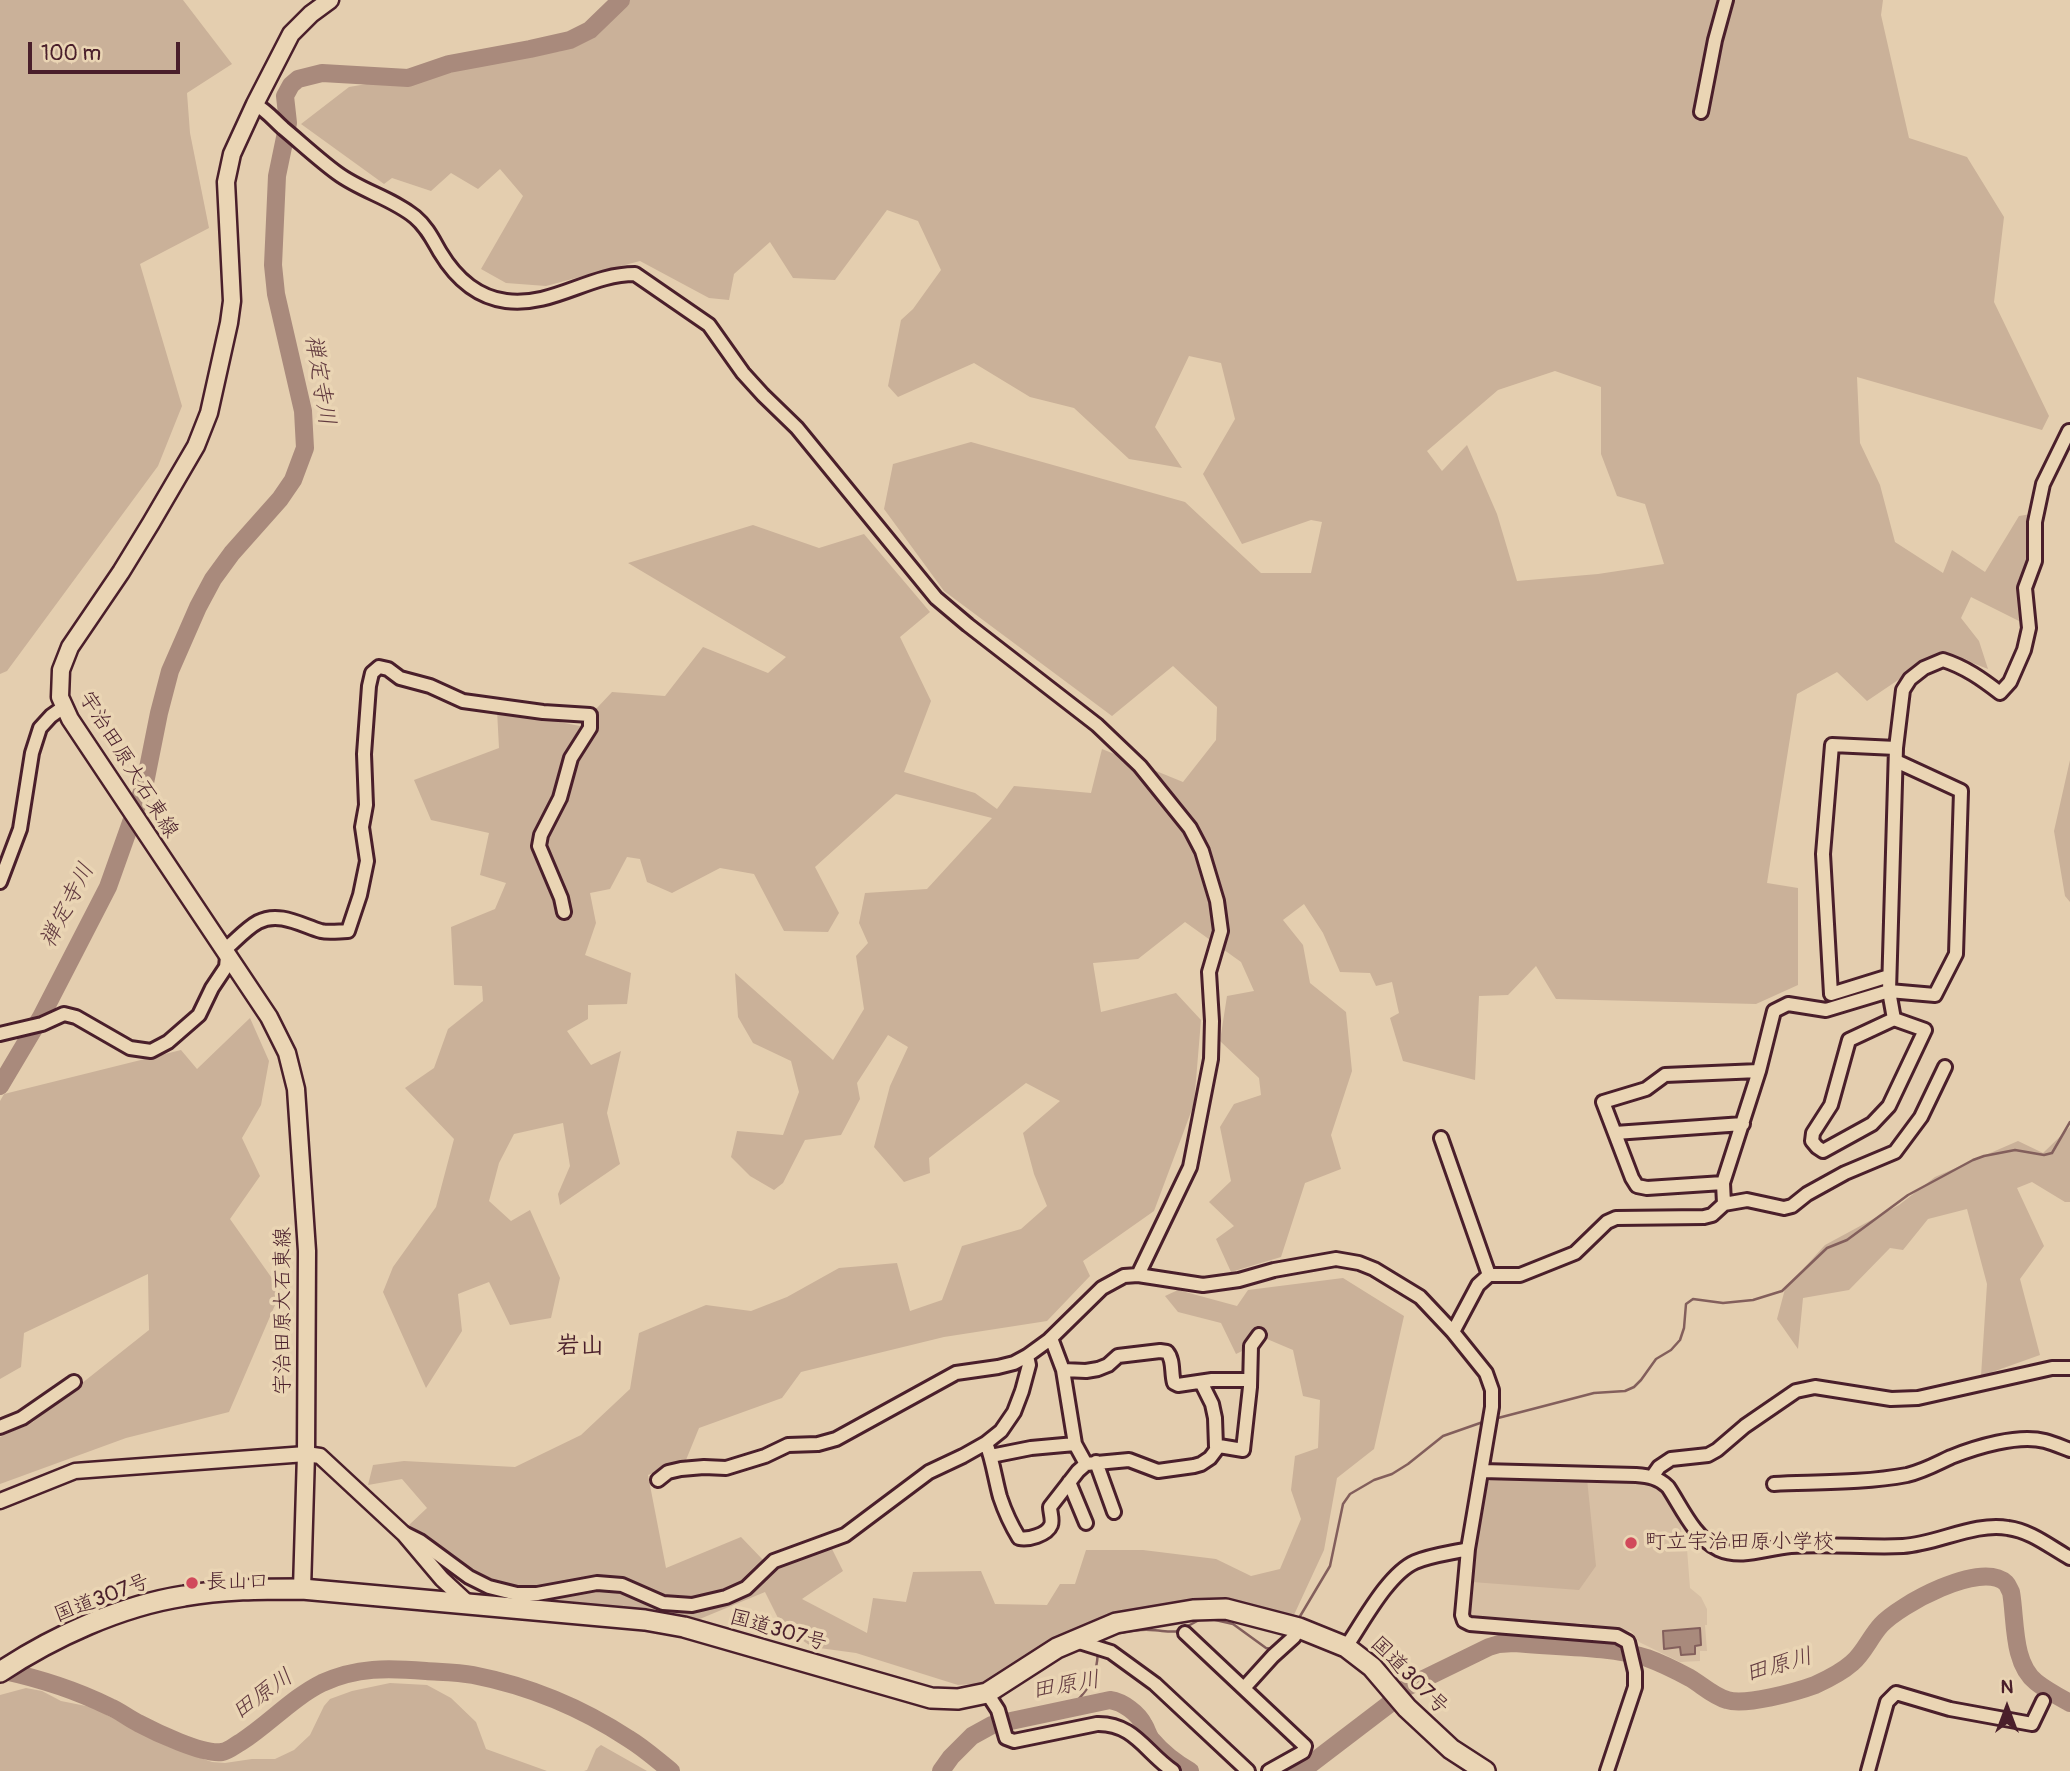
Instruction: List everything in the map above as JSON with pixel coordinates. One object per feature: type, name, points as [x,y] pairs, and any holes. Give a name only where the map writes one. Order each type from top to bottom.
[{"type":"highway","name":"国道307号","points":[[0,1672],[24,1656],[91,1624],[137,1606],[182,1596],[228,1591],[302,1589],[645,1620],[684,1627],[931,1698],[993,1702],[1058,1648],[1084,1643],[1116,1623],[1193,1610],[1226,1609],[1299,1628],[1346,1647],[1372,1667],[1407,1708],[1451,1749],[1485,1771]]},
{"type":"main road","name":"宇治田原大石東線","points":[[302,1589],[307,1251],[296,1089],[287,1053],[269,1017],[70,719],[60,697],[61,670],[70,647],[151,523],[196,446],[209,413],[232,301],[226,182],[232,154],[291,34],[330,0]]},
{"type":"street","points":[[1701,112],[1715,40],[1727,0]]},
{"type":"street","points":[[255,104],[270,113],[337,173],[417,219],[428,230],[456,275],[478,292],[502,301],[522,303],[538,301],[603,278],[635,274],[709,325],[743,373],[797,428],[936,598],[1097,725],[1140,766],[1190,828],[1202,851],[1221,930],[1209,972],[1211,1059],[1190,1167],[1138,1275]]},
{"type":"street","points":[[1894,1019],[1889,976],[1896,755],[1903,690],[1910,679],[1924,668],[1943,660],[1961,666],[2000,694],[2010,682],[2024,650],[2029,628],[2025,588],[2035,561],[2035,522],[2043,484],[2069,431]]},
{"type":"street","points":[[0,1034],[42,1024],[64,1014],[76,1017],[130,1048],[151,1051],[168,1042],[199,1015],[226,967],[228,947],[259,921],[282,918],[324,932],[348,931],[360,895],[367,861],[362,827],[366,804],[364,754],[369,686],[373,673],[379,667],[388,669],[400,678],[430,686],[463,701],[543,712],[590,715],[590,728],[571,758],[560,799],[541,835],[539,846],[561,898],[564,912]]},
{"type":"street","points":[[0,881],[20,829],[32,753],[40,728],[65,706]]},
{"type":"street","points":[[1724,1204],[1723,1183],[1759,1071],[1774,1011],[1788,1004],[1826,1010],[1889,991],[1936,995],[1956,954],[1961,791],[1896,755],[1832,745],[1823,855],[1831,994],[1889,976]]},
{"type":"street","points":[[1894,1019],[1925,1030],[1889,1106],[1872,1124],[1823,1151],[1812,1142],[1813,1133],[1831,1105],[1849,1040],[1894,1019]]},
{"type":"street","points":[[1453,1332],[1478,1285],[1489,1275],[1520,1275],[1575,1253],[1607,1222],[1616,1218],[1704,1217],[1712,1215],[1724,1204],[1747,1200],[1784,1208],[1792,1206],[1845,1172],[1895,1152],[1921,1117],[1945,1067]]},
{"type":"street","points":[[1723,1183],[1647,1188],[1637,1186],[1604,1102],[1646,1089],[1665,1074],[1759,1071]]},
{"type":"street","points":[[1615,1133],[1743,1124]]},
{"type":"street","points":[[1441,1138],[1489,1275]]},
{"type":"street","points":[[658,1480],[668,1472],[681,1469],[726,1468],[765,1456],[788,1445],[818,1444],[836,1439],[956,1373],[1014,1363],[1051,1338],[1102,1288],[1124,1276],[1138,1275],[1203,1285],[1336,1259],[1359,1263],[1420,1297],[1486,1373],[1492,1390],[1492,1407],[1468,1549],[1462,1615],[1467,1623],[1617,1636],[1625,1639],[1630,1647],[1636,1681],[1607,1771]]},
{"type":"street","points":[[1216,1447],[1224,1445],[1243,1450],[1251,1346],[1259,1335]]},
{"type":"street","points":[[1051,1338],[1063,1370],[1075,1444],[1091,1463],[1114,1513]]},
{"type":"street","points":[[1063,1370],[1098,1369],[1118,1356],[1160,1351],[1167,1352],[1171,1357],[1174,1383],[1184,1385],[1250,1380]]},
{"type":"street","points":[[404,1534],[421,1541],[453,1566],[489,1587],[517,1594],[537,1594],[597,1583],[622,1585],[663,1603],[692,1605],[726,1597],[746,1588],[774,1560],[845,1535],[929,1472],[986,1443],[1001,1431],[1014,1412],[1022,1391],[1029,1365],[1027,1356]]},
{"type":"street","points":[[1652,1477],[1659,1467],[1671,1459],[1708,1455],[1717,1451],[1745,1426],[1796,1391],[1815,1387],[1891,1399],[1918,1398],[2052,1368],[2070,1368]]},
{"type":"street","points":[[0,1427],[22,1418],[74,1382]]},
{"type":"street","points":[[986,1443],[1007,1517],[1019,1538],[1023,1540],[1043,1533],[1050,1527],[1050,1507],[1069,1482],[1091,1463],[1134,1461],[1158,1471],[1201,1464],[1210,1458],[1216,1447],[1215,1418],[1212,1404],[1201,1382]]},
{"type":"street","points":[[1774,1484],[1855,1481],[1905,1475],[1928,1469],[1985,1445],[2015,1440],[2043,1440],[2070,1450]]},
{"type":"street","points":[[991,1456],[1031,1448],[1075,1444]]},
{"type":"street","points":[[0,1501],[75,1471],[306,1454],[320,1456],[404,1534],[442,1579],[469,1604]]},
{"type":"street","points":[[1482,1471],[1652,1477],[1664,1482],[1699,1535],[1717,1548],[1731,1553],[1747,1555],[1790,1546],[1905,1546],[1990,1527],[2007,1527],[2022,1531],[2069,1556]]},
{"type":"street","points":[[1069,1482],[1086,1523]]},
{"type":"street","points":[[1346,1647],[1400,1571],[1417,1561],[1468,1549]]},
{"type":"street","points":[[1244,1688],[1294,1637],[1299,1628]]},
{"type":"street","points":[[1185,1633],[1305,1746],[1303,1752],[1269,1771]]},
{"type":"street","points":[[1084,1643],[1105,1649],[1155,1685],[1248,1771]]},
{"type":"street","points":[[1868,1771],[1886,1702],[1896,1693],[1950,1709],[2032,1724],[2043,1701]]},
{"type":"street","points":[[993,1702],[1006,1738],[1014,1741],[1097,1724],[1110,1724],[1120,1727],[1138,1740],[1170,1770]]},
{"type":"shaded area","points":[[0,0],[183,0],[232,64],[187,93],[190,133],[209,228],[140,264],[182,406],[158,466],[7,671],[0,674]]},
{"type":"shaded area","points":[[621,0],[1883,0],[1881,15],[1909,138],[1967,157],[2004,217],[1994,302],[2049,416],[2042,430],[1857,377],[1860,443],[1880,485],[1895,542],[1943,573],[1952,550],[1985,572],[2019,516],[2031,514],[2030,558],[2019,584],[2021,622],[1971,597],[1961,618],[1979,641],[1988,669],[1941,651],[1867,701],[1837,672],[1797,694],[1767,883],[1798,888],[1798,985],[1756,1004],[1556,999],[1536,966],[1508,995],[1479,996],[1475,1080],[1403,1061],[1390,1018],[1399,1013],[1392,982],[1376,986],[1370,973],[1340,972],[1323,933],[1304,904],[1283,920],[1303,945],[1310,983],[1346,1012],[1352,1071],[1331,1135],[1341,1169],[1305,1183],[1281,1257],[1231,1272],[1216,1239],[1234,1226],[1209,1202],[1231,1181],[1220,1127],[1234,1104],[1261,1095],[1259,1078],[1220,1041],[1227,996],[1254,991],[1241,962],[1185,922],[1138,959],[1093,963],[1101,1012],[1176,993],[1201,1020],[1194,1104],[1154,1211],[1083,1261],[1090,1276],[1047,1321],[944,1337],[801,1372],[782,1398],[699,1428],[686,1460],[648,1475],[666,1568],[741,1537],[765,1562],[831,1547],[843,1571],[802,1599],[867,1633],[873,1598],[906,1602],[913,1572],[981,1571],[995,1604],[1047,1605],[1060,1584],[1075,1584],[1086,1550],[1143,1550],[1216,1559],[1251,1576],[1280,1569],[1301,1519],[1291,1490],[1295,1456],[1318,1448],[1320,1400],[1303,1396],[1293,1350],[1267,1339],[1236,1354],[1221,1323],[1178,1312],[1165,1296],[1178,1290],[1237,1306],[1248,1290],[1343,1278],[1404,1316],[1374,1449],[1337,1478],[1324,1550],[1293,1617],[1205,1601],[1078,1629],[987,1683],[958,1685],[856,1653],[812,1647],[782,1626],[765,1592],[690,1623],[545,1601],[470,1583],[409,1525],[427,1508],[402,1479],[368,1485],[373,1465],[404,1461],[515,1467],[581,1435],[630,1389],[639,1333],[706,1305],[751,1311],[787,1297],[839,1268],[897,1263],[910,1311],[942,1300],[962,1246],[1021,1229],[1047,1206],[1034,1174],[1023,1133],[1060,1101],[1026,1083],[929,1158],[930,1173],[904,1182],[874,1147],[890,1086],[908,1047],[888,1035],[857,1083],[860,1099],[841,1135],[805,1140],[783,1183],[774,1190],[750,1176],[731,1157],[737,1131],[783,1135],[799,1092],[791,1061],[753,1043],[738,1017],[735,973],[833,1060],[864,1009],[856,956],[868,943],[859,923],[865,893],[927,889],[992,818],[896,794],[815,867],[839,913],[828,932],[784,931],[754,874],[720,868],[672,893],[647,882],[640,859],[627,857],[610,889],[590,893],[596,923],[585,955],[631,973],[627,1004],[588,1005],[588,1019],[567,1031],[591,1065],[621,1051],[607,1113],[620,1164],[560,1205],[558,1194],[570,1166],[563,1123],[514,1134],[499,1163],[489,1201],[511,1221],[530,1210],[560,1278],[551,1318],[510,1325],[489,1282],[458,1294],[462,1331],[426,1388],[383,1292],[393,1267],[436,1207],[454,1139],[405,1088],[434,1068],[448,1029],[483,1001],[482,986],[454,985],[451,927],[495,909],[506,883],[480,875],[489,833],[431,820],[414,780],[499,748],[497,710],[580,726],[612,692],[665,696],[703,647],[768,673],[786,657],[628,563],[753,525],[819,548],[864,534],[930,612],[900,637],[931,701],[904,772],[975,793],[997,809],[1014,786],[1091,793],[1102,749],[1183,782],[1216,740],[1217,707],[1173,666],[1112,716],[944,591],[884,509],[893,464],[971,442],[1185,502],[1261,573],[1311,573],[1322,522],[1311,520],[1242,544],[1203,474],[1235,419],[1221,363],[1189,356],[1155,427],[1182,468],[1129,459],[1074,408],[1030,397],[974,363],[898,397],[888,386],[901,320],[913,309],[941,270],[918,221],[887,210],[835,280],[793,278],[770,242],[734,274],[729,300],[709,298],[640,261],[546,286],[506,283],[481,269],[523,196],[500,169],[478,189],[451,173],[431,191],[392,178],[384,184],[301,124],[349,87],[561,51]],"holes":[[[1555,371],[1601,387],[1601,454],[1617,496],[1645,504],[1664,564],[1598,574],[1517,581],[1497,514],[1467,445],[1442,471],[1427,451],[1498,390]]]},
{"type":"shaded area","points":[[2070,760],[2070,902],[2065,896],[2054,831]]},
{"type":"shaded area","points":[[250,1018],[269,1061],[261,1105],[242,1138],[260,1176],[230,1219],[281,1291],[229,1412],[126,1438],[0,1484],[0,1437],[33,1422],[149,1330],[148,1274],[24,1333],[21,1367],[0,1379],[0,1101],[4,1094],[181,1050],[197,1069]]},
{"type":"shaded area","points":[[2070,1127],[2070,1202],[2065,1202],[2032,1182],[2017,1188],[2044,1246],[2020,1279],[2040,1355],[1981,1376],[1987,1284],[1967,1209],[1928,1219],[1903,1250],[1890,1248],[1849,1290],[1803,1298],[1798,1349],[1777,1319],[1785,1289],[1825,1245],[1899,1205],[1935,1177],[2018,1141],[2043,1153]]},
{"type":"shaded area","points":[[1493,1478],[1648,1480],[1665,1489],[1680,1519],[1683,1547],[1687,1549],[1690,1588],[1701,1597],[1707,1609],[1707,1651],[1700,1651],[1700,1661],[1680,1662],[1639,1642],[1631,1631],[1590,1628],[1582,1623],[1576,1623],[1573,1627],[1473,1617],[1470,1614],[1474,1549],[1487,1483]]},
{"type":"shaded area","points":[[1493,1478],[1587,1479],[1596,1566],[1579,1590],[1472,1582],[1474,1549],[1487,1483]]},
{"type":"shaded area","points":[[1700,1628],[1701,1645],[1695,1646],[1695,1654],[1681,1655],[1680,1647],[1664,1649],[1663,1631]]},
{"type":"shaded area","points":[[390,1683],[427,1685],[451,1698],[476,1722],[486,1749],[547,1771],[0,1771],[0,1695],[26,1688],[42,1691],[61,1701],[91,1707],[167,1746],[212,1762],[225,1763],[275,1759],[294,1750],[310,1735],[330,1699]]},
{"type":"shaded area","points":[[601,1745],[647,1771],[584,1771]]},
{"type":"waterway","name":"禅定寺川","points":[[0,1086],[41,1017],[108,887],[145,783],[170,671],[198,607],[213,579],[232,553],[280,499],[293,480],[305,448],[303,411],[276,294],[273,265],[277,176],[288,123],[285,96],[291,85],[298,79],[322,73],[408,78],[449,64],[570,40],[590,30],[621,0]]},
{"type":"waterway","points":[[1498,1418],[1594,1393],[1625,1391],[1634,1387],[1656,1359],[1671,1350],[1680,1340],[1686,1304],[1693,1299],[1723,1303],[1753,1300],[1782,1291],[1827,1248],[1847,1240],[1908,1195],[1984,1156],[2015,1150],[2044,1155],[2052,1153],[2070,1122]]},
{"type":"waterway","points":[[1299,1618],[1330,1566],[1343,1504],[1350,1494],[1374,1480],[1392,1474],[1443,1436],[1483,1422]]},
{"type":"waterway","name":"田原川","points":[[1407,1687],[1489,1647],[1514,1643],[1632,1654],[1669,1667],[1727,1700],[1746,1701],[1771,1697],[1815,1685],[1844,1669],[1860,1655],[1881,1625],[1922,1597],[1960,1581],[1994,1577],[2006,1583],[2011,1592],[2016,1640],[2028,1674],[2040,1685],[2070,1703]]},
{"type":"waterway","points":[[1186,1627],[1201,1619]]},
{"type":"waterway","points":[[1211,1619],[1233,1624],[1266,1648],[1273,1649]]},
{"type":"waterway","points":[[1114,1634],[1141,1630],[1180,1631]]},
{"type":"waterway","points":[[1072,1707],[1091,1682],[1096,1670],[1098,1652]]},
{"type":"waterway","name":"田原川","points":[[0,1670],[70,1690],[167,1737],[214,1752],[232,1748],[301,1696],[335,1678],[360,1671],[386,1669],[467,1674],[514,1685],[574,1708],[635,1743],[671,1771]]},
{"type":"waterway","name":"田原川","points":[[941,1771],[972,1736],[992,1725],[1110,1700],[1134,1712],[1155,1744],[1190,1771]]},
{"type":"waterway","name":"田原川","points":[[1297,1771],[1312,1763],[1388,1705]]},
{"type":"place","name":"町立宇治田原小学校","points":[[1631,1543]]},
{"type":"place","name":"長山口","points":[[192,1583]]},
{"type":"district","name":"岩山","points":[[580,1347]]}]
